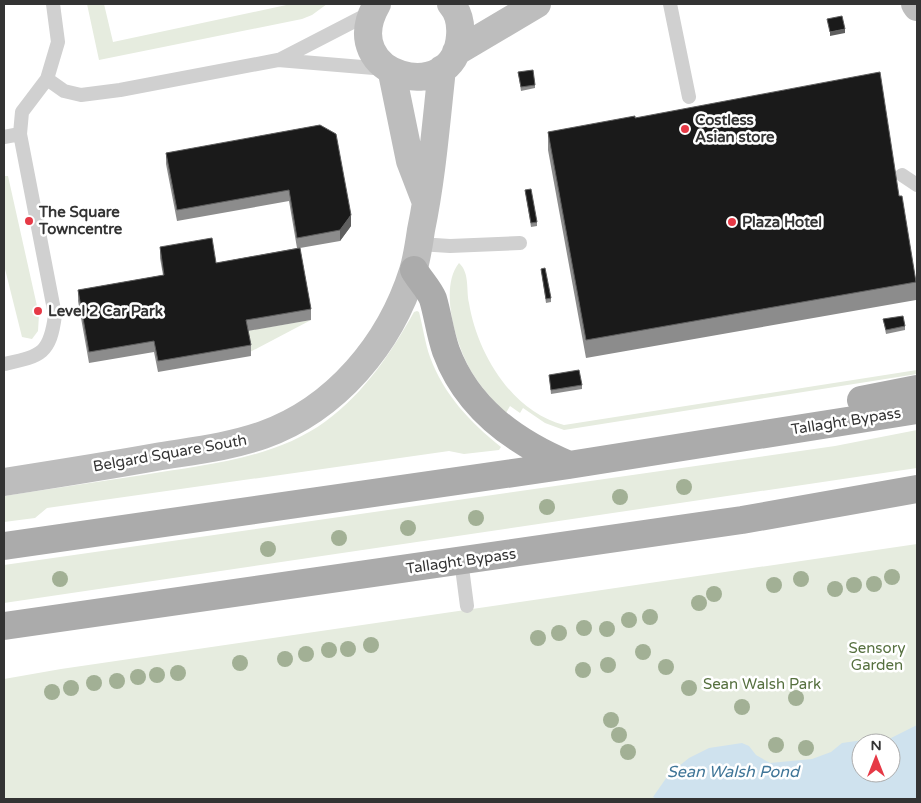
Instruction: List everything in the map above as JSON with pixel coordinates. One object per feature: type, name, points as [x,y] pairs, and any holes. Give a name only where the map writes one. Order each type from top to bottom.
[{"type":"main road","points":[[414,270],[432,297],[438,327],[456,375],[473,400],[504,430],[539,453],[568,465]]},
{"type":"main road","points":[[685,446],[724,424],[736,420],[917,389]]},
{"type":"main road","name":"Tallaght Bypass","points":[[4,546],[568,465],[917,410]]},
{"type":"main road","name":"Tallaght Bypass","points":[[4,626],[742,520],[917,489]]},
{"type":"street","name":"Belgard Square South","points":[[4,482],[224,446],[263,435],[296,420],[322,404],[362,364],[380,340],[398,309],[414,270],[449,61],[461,29],[459,17],[451,4]]},
{"type":"street","points":[[375,8],[368,27],[369,43],[375,57],[389,71],[405,77],[418,78],[430,76],[449,61],[537,4]]},
{"type":"street","points":[[389,71],[410,161],[426,204]]},
{"type":"lane","points":[[670,4],[689,97]]},
{"type":"lane","points":[[4,364],[31,358],[47,347],[53,333],[55,315],[20,134],[22,112],[47,79],[58,42],[50,6]]},
{"type":"lane","points":[[278,60],[375,8]]},
{"type":"lane","points":[[47,79],[64,91],[81,95],[97,94],[278,60],[389,71]]},
{"type":"lane","points":[[4,137],[20,134]]},
{"type":"lane","points":[[902,175],[917,185]]},
{"type":"lane","points":[[419,244],[450,246],[520,243]]},
{"type":"lane","points":[[461,560],[468,606]]},
{"type":"green space","points":[[87,4],[104,4],[113,42],[291,4],[327,4],[312,15],[302,19],[99,60]]},
{"type":"green space","points":[[4,176],[8,176],[39,315],[38,331],[32,339],[22,337],[4,265]]},
{"type":"green space","points":[[459,263],[465,272],[473,322],[489,360],[500,378],[513,394],[528,407],[545,418],[564,425],[917,370],[917,374],[564,430],[545,423],[523,408],[520,413],[510,406],[506,413],[484,390],[473,374],[461,350],[452,319],[450,288],[453,274]]},
{"type":"green space","points":[[414,312],[419,312],[430,357],[450,396],[479,428],[501,447],[499,450],[464,454],[449,451],[47,508],[35,518],[4,522],[4,496],[214,464],[262,452],[306,434],[340,410],[365,385],[386,357]]},
{"type":"green space","points":[[311,320],[250,352],[246,331]]},
{"type":"green space","points":[[917,430],[917,468],[4,603],[4,565],[835,446]]},
{"type":"green space","name":"Sean Walsh Park","points":[[917,544],[917,799],[4,799],[4,679],[61,669]]},
{"type":"water","name":"Sean Walsh Pond","points":[[917,725],[917,799],[657,799],[653,797],[669,774],[689,758],[709,748],[742,743],[749,746],[756,755],[770,763],[812,759],[831,752],[842,743],[851,742],[851,783],[901,783],[901,733]]},
{"type":"building","points":[[842,16],[845,29],[830,32],[827,19]]},
{"type":"building","points":[[533,70],[535,85],[521,87],[518,72]]},
{"type":"building","name":"Plaza Hotel","points":[[880,72],[899,196],[902,196],[916,282],[586,340],[548,132],[635,116],[635,118]]},
{"type":"building","points":[[320,125],[336,134],[351,215],[340,230],[297,238],[289,190],[177,210],[166,153]]},
{"type":"building","points":[[531,189],[537,222],[531,223],[525,190]]},
{"type":"building","points":[[212,238],[216,263],[300,248],[311,309],[246,320],[251,345],[158,361],[154,341],[89,352],[78,290],[164,275],[160,247]]},
{"type":"building","points":[[545,268],[551,298],[546,299],[541,269]]},
{"type":"building","points":[[903,316],[905,326],[886,330],[883,319]]},
{"type":"building","points":[[579,370],[582,385],[551,390],[549,375]]},
{"type":"place","name":"Costless Asian store","points":[[685,129]]},
{"type":"place","name":"The Square Towncentre","points":[[29,221]]},
{"type":"place","name":"Plaza Hotel","points":[[732,222]]},
{"type":"place","name":"Level 2 Car Park","points":[[38,311]]},
{"type":"park label","name":"Sensory Garden","points":[[877,656]]}]
